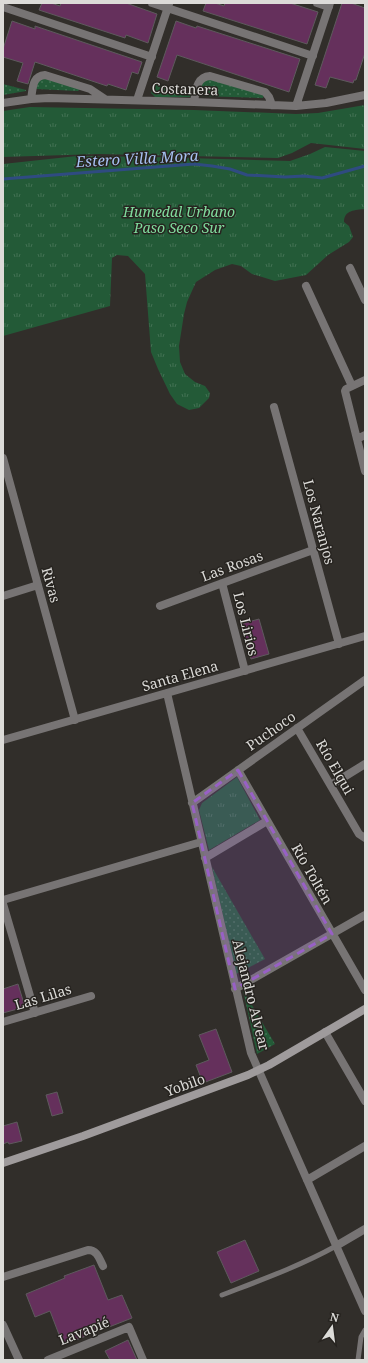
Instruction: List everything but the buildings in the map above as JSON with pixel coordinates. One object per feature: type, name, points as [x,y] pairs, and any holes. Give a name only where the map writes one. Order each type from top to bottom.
[{"type":"main road","name":"Yobilo","points":[[3,1163],[141,1115],[259,1070],[365,1009]]},
{"type":"street","points":[[5,3],[3,8],[152,57]]},
{"type":"street","points":[[152,3],[168,6],[313,56]]},
{"type":"street","points":[[296,106],[330,5],[318,3]]},
{"type":"street","points":[[138,100],[168,6]]},
{"type":"street","points":[[31,99],[35,81],[38,76],[45,75],[90,89],[105,99]]},
{"type":"street","points":[[194,102],[199,82],[204,77],[210,76],[265,92],[268,95],[272,105]]},
{"type":"street","name":"Costanera","points":[[3,103],[31,99],[105,99],[296,106],[326,103],[364,94]]},
{"type":"street","points":[[350,268],[365,300]]},
{"type":"street","points":[[306,286],[352,386]]},
{"type":"street","points":[[365,380],[346,389],[345,394],[365,471]]},
{"type":"street","name":"Los Naranjos","points":[[274,406],[339,644]]},
{"type":"street","points":[[357,439],[365,436]]},
{"type":"street","name":"Rivas","points":[[3,458],[74,720]]},
{"type":"street","name":"Las Rosas","points":[[160,606],[313,550]]},
{"type":"street","name":"Los Lirios","points":[[222,583],[245,671]]},
{"type":"street","points":[[3,596],[38,585]]},
{"type":"street","name":"Santa Elena","points":[[3,740],[365,636]]},
{"type":"street","name":"Puchoco","points":[[192,803],[365,680]]},
{"type":"street","name":"Alejandro Alvear","points":[[167,693],[235,989],[251,1052],[364,1308]]},
{"type":"street","name":"Río Elqui","points":[[297,728],[359,834],[365,838]]},
{"type":"street","points":[[331,785],[365,764]]},
{"type":"street","name":"Río Toltén","points":[[238,770],[365,990]]},
{"type":"street","points":[[205,858],[267,821]]},
{"type":"street","points":[[3,900],[201,842]]},
{"type":"street","points":[[3,904],[35,1013]]},
{"type":"street","points":[[235,989],[365,915]]},
{"type":"street","name":"Las Lilas","points":[[3,1022],[91,996]]},
{"type":"street","points":[[325,1032],[365,1101]]},
{"type":"street","points":[[307,1180],[365,1146]]},
{"type":"street","points":[[336,1246],[365,1230]]},
{"type":"street","points":[[3,1277],[88,1250],[92,1250],[97,1254],[103,1266]]},
{"type":"street","points":[[3,1325],[19,1360]]},
{"type":"street","name":"Lavapié","points":[[48,1360],[129,1327],[143,1360]]},
{"type":"lane","points":[[222,1295],[321,1254],[336,1246]]},
{"type":"lane","points":[[358,1360],[361,1337],[365,1330]]},
{"type":"highlighted area","points":[[238,770],[332,934],[235,989],[192,803]]},
{"type":"green space","points":[[43,78],[80,89],[78,91],[36,89],[38,82]]},
{"type":"green space","points":[[213,79],[264,94],[263,98],[200,96],[203,82]]},
{"type":"green space","points":[[154,83],[191,94],[190,97],[155,97],[151,93]]},
{"type":"green space","points":[[3,84],[26,90],[26,91],[3,95]]},
{"type":"green space","points":[[365,105],[365,149],[311,143],[292,153],[278,158],[99,154],[3,157],[3,111],[30,107],[194,110],[296,114],[318,113]]},
{"type":"green space","name":"Humedal Urbano Paso Seco Sur","points":[[325,147],[365,151],[365,209],[351,211],[344,218],[344,222],[349,226],[353,237],[349,242],[328,255],[306,275],[275,281],[252,274],[241,266],[232,264],[215,270],[196,282],[187,302],[179,346],[180,362],[185,374],[195,382],[205,386],[210,393],[209,398],[199,408],[189,410],[177,404],[170,394],[158,369],[151,352],[145,274],[128,256],[117,255],[112,258],[110,306],[3,336],[3,164],[77,156],[290,161]]},
{"type":"green space","points":[[237,777],[260,820],[209,850],[199,810],[202,803]]},
{"type":"green space","points":[[212,867],[265,959],[236,974]]},
{"type":"green space","points":[[243,990],[275,1044],[257,1054]]},
{"type":"waterway","name":"Estero Villa Mora","points":[[3,179],[194,164],[230,169],[247,175],[285,177],[304,176],[322,178],[365,166]]}]
